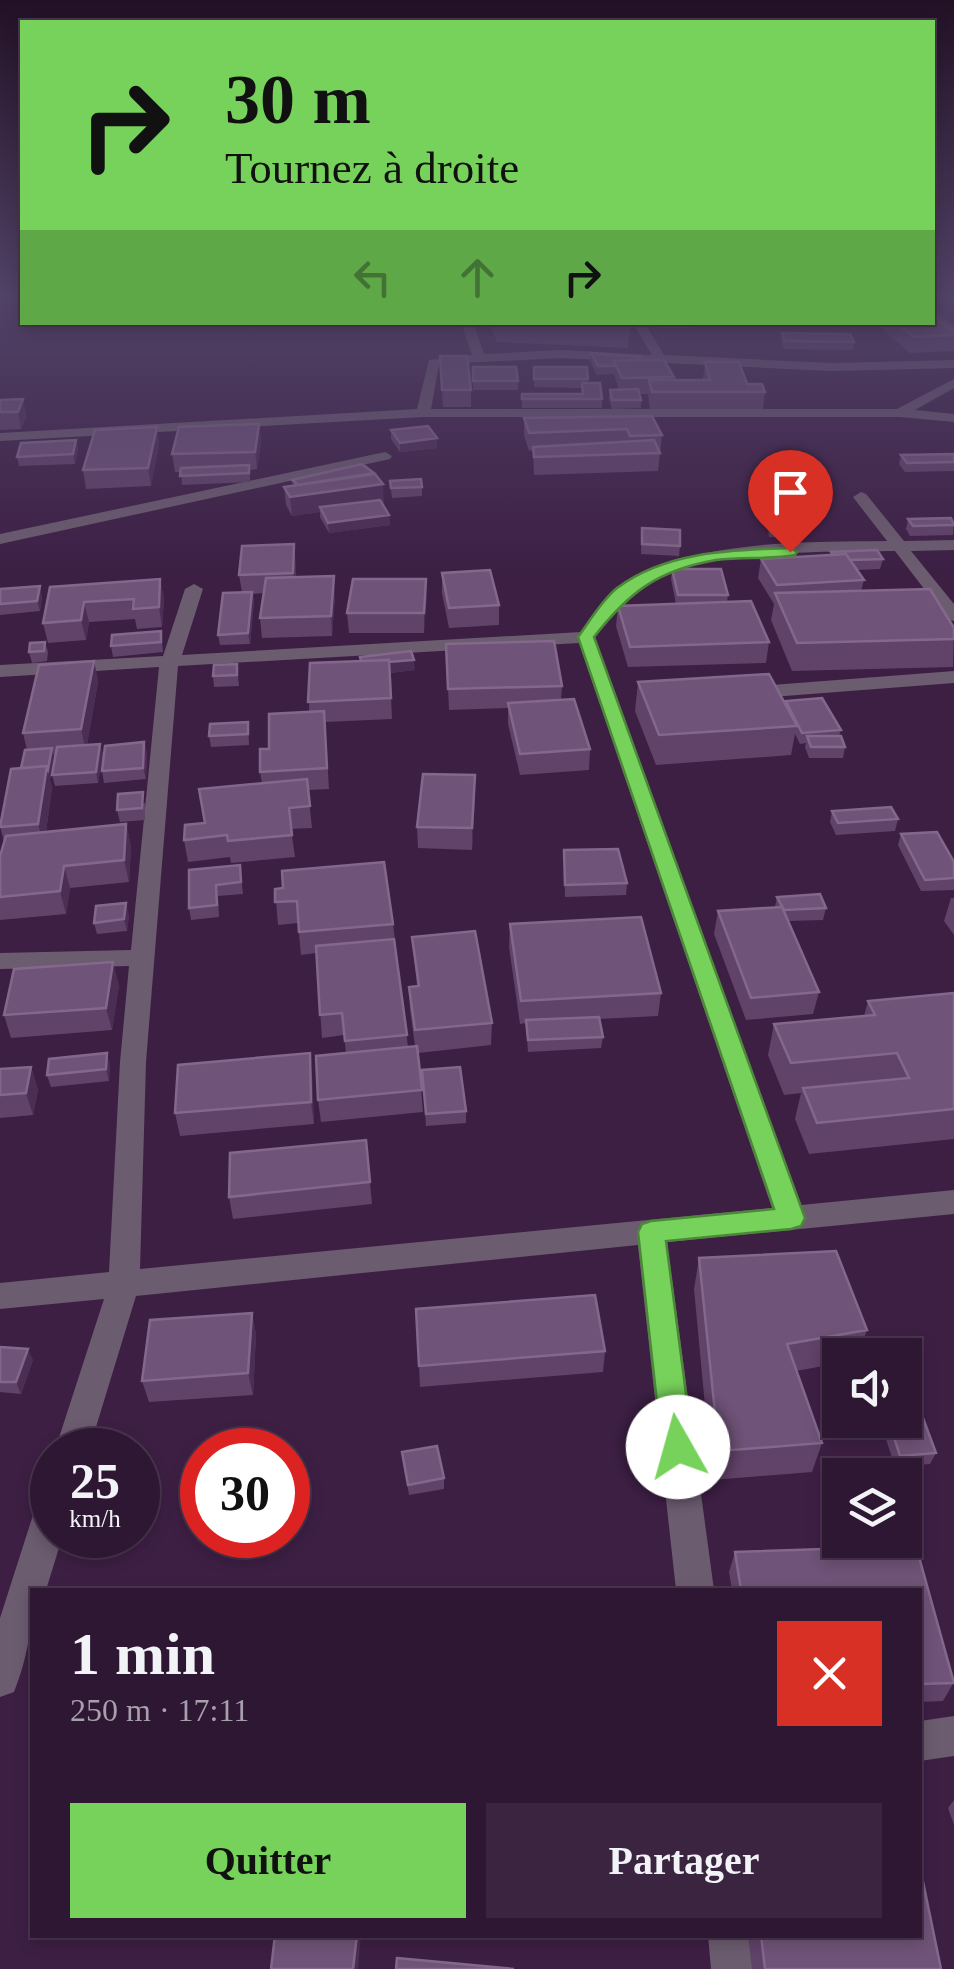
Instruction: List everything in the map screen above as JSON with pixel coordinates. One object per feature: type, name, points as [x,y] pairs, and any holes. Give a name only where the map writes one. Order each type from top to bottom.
[{"type":"street","points":[[423,413],[428,387]]},
{"type":"street","points":[[900,413],[949,387]]},
{"type":"street","points":[[0,437],[423,413],[900,413],[954,418]]},
{"type":"street","points":[[0,539],[385,456]]},
{"type":"street","points":[[860,498],[954,616]]},
{"type":"street","points":[[0,671],[586,637],[620,593],[659,571],[716,556],[954,545]]},
{"type":"street","points":[[79,1428],[124,1284],[133,1062],[170,664],[194,589]]},
{"type":"street","points":[[586,637],[619,702],[791,1218]]},
{"type":"street","points":[[724,694],[954,677]]},
{"type":"street","points":[[0,961],[144,958]]},
{"type":"street","points":[[0,1296],[954,1202]]},
{"type":"street","points":[[651,1232],[696,1588]]},
{"type":"street","points":[[0,1678],[38,1558]]},
{"type":"street","points":[[922,1740],[954,1736]]},
{"type":"street","points":[[730,1938],[733,1969]]},
{"type":"building","points":[[442,387],[471,387],[471,390],[442,390]]},
{"type":"building","points":[[582,387],[600,387],[602,399],[522,399],[522,394],[583,394]]},
{"type":"building","points":[[651,387],[763,387],[765,392],[652,392]]},
{"type":"building","points":[[638,389],[641,400],[612,400],[610,390]]},
{"type":"building","points":[[23,399],[18,412],[0,412],[0,400]]},
{"type":"building","points":[[652,416],[662,435],[630,436],[627,429],[529,433],[524,418]]},
{"type":"building","points":[[259,424],[255,452],[172,454],[179,427]]},
{"type":"building","points":[[428,426],[437,438],[400,443],[391,430]]},
{"type":"building","points":[[157,427],[148,468],[83,470],[95,430]]},
{"type":"building","points":[[76,440],[73,454],[17,457],[21,443]]},
{"type":"building","points":[[654,440],[660,453],[534,457],[533,447]]},
{"type":"building","points":[[954,454],[954,462],[907,463],[901,455]]},
{"type":"building","points":[[362,464],[374,473],[298,485],[292,480]]},
{"type":"building","points":[[249,465],[249,473],[180,476],[181,468]]},
{"type":"building","points":[[375,474],[383,484],[290,497],[284,487]]},
{"type":"building","points":[[421,479],[422,487],[391,488],[390,481]]},
{"type":"building","points":[[380,500],[389,515],[328,523],[320,507]]},
{"type":"building","points":[[951,518],[954,525],[913,526],[908,519]]},
{"type":"building","points":[[770,519],[794,520],[796,528],[771,527]]},
{"type":"building","points":[[642,528],[680,530],[680,546],[642,544]]},
{"type":"building","points":[[294,544],[293,573],[239,575],[242,546]]},
{"type":"building","points":[[877,550],[883,559],[850,560],[846,554],[831,552]]},
{"type":"building","points":[[846,554],[864,580],[777,585],[761,559]]},
{"type":"building","points":[[672,569],[721,569],[728,595],[678,595]]},
{"type":"building","points":[[490,570],[499,605],[449,608],[442,573]]},
{"type":"building","points":[[334,576],[331,616],[260,618],[266,578]]},
{"type":"building","points":[[160,579],[159,607],[133,609],[134,599],[84,602],[81,620],[43,623],[50,587]]},
{"type":"building","points":[[353,579],[426,579],[424,613],[347,613]]},
{"type":"building","points":[[40,586],[37,601],[0,604],[0,589]]},
{"type":"building","points":[[930,589],[954,628],[954,639],[797,643],[775,593]]},
{"type":"building","points":[[252,592],[248,633],[218,635],[223,593]]},
{"type":"building","points":[[751,601],[769,642],[630,647],[618,606]]},
{"type":"building","points":[[161,631],[161,642],[111,646],[112,635]]},
{"type":"building","points":[[554,641],[562,686],[448,689],[446,644]]},
{"type":"building","points":[[45,642],[44,651],[29,652],[30,643]]},
{"type":"building","points":[[411,651],[414,660],[361,661],[360,657]]},
{"type":"building","points":[[389,660],[391,698],[308,702],[310,663]]},
{"type":"building","points":[[94,661],[81,729],[23,733],[39,665]]},
{"type":"building","points":[[237,664],[237,675],[213,676],[214,665]]},
{"type":"building","points":[[769,674],[797,726],[659,735],[638,682]]},
{"type":"building","points":[[822,698],[841,730],[802,733],[786,701]]},
{"type":"building","points":[[574,699],[590,749],[520,754],[508,703]]},
{"type":"building","points":[[324,711],[327,768],[260,772],[260,749],[269,749],[269,714]]},
{"type":"building","points":[[248,722],[248,734],[209,736],[210,724]]},
{"type":"building","points":[[807,736],[841,736],[845,747],[811,747]]},
{"type":"building","points":[[144,742],[143,768],[102,771],[105,746]]},
{"type":"building","points":[[100,744],[96,772],[52,775],[57,747]]},
{"type":"building","points":[[52,748],[48,769],[21,768],[25,750]]},
{"type":"building","points":[[47,766],[38,824],[0,827],[11,769]]},
{"type":"building","points":[[423,774],[475,775],[472,828],[417,827]]},
{"type":"building","points":[[307,779],[310,806],[289,808],[292,835],[228,841],[227,835],[184,840],[185,825],[205,823],[199,789]]},
{"type":"building","points":[[143,792],[142,808],[117,810],[118,794]]},
{"type":"building","points":[[891,807],[898,819],[838,823],[832,811]]},
{"type":"building","points":[[126,824],[124,860],[64,866],[60,891],[0,897],[0,856],[6,836]]},
{"type":"building","points":[[937,832],[954,862],[954,878],[925,880],[901,834]]},
{"type":"building","points":[[618,849],[627,883],[565,885],[564,850]]},
{"type":"building","points":[[384,862],[393,924],[299,932],[297,901],[275,902],[275,889],[283,888],[282,871]]},
{"type":"building","points":[[240,865],[241,882],[216,885],[217,905],[189,908],[189,870]]},
{"type":"building","points":[[820,894],[826,908],[784,910],[777,897]]},
{"type":"building","points":[[126,903],[124,919],[94,923],[96,906]]},
{"type":"building","points":[[782,907],[819,992],[751,998],[718,911]]},
{"type":"building","points":[[641,917],[661,993],[521,1001],[510,924]]},
{"type":"building","points":[[475,931],[492,1023],[415,1030],[409,987],[419,986],[412,937]]},
{"type":"building","points":[[394,939],[407,1035],[345,1041],[342,1013],[320,1015],[316,946]]},
{"type":"building","points":[[113,962],[106,1008],[4,1015],[14,969]]},
{"type":"building","points":[[954,993],[954,1109],[817,1123],[803,1088],[909,1078],[897,1053],[791,1063],[774,1024],[875,1015],[868,1001]]},
{"type":"building","points":[[599,1017],[603,1037],[528,1040],[526,1020]]},
{"type":"building","points":[[417,1046],[422,1090],[318,1100],[316,1056]]},
{"type":"building","points":[[107,1053],[106,1069],[47,1075],[49,1059]]},
{"type":"building","points":[[310,1053],[311,1102],[175,1113],[178,1065]]},
{"type":"building","points":[[31,1067],[26,1093],[0,1095],[0,1069]]},
{"type":"building","points":[[460,1067],[466,1111],[426,1114],[422,1070]]},
{"type":"building","points":[[366,1140],[370,1182],[229,1197],[230,1153]]},
{"type":"building","points":[[836,1251],[867,1330],[787,1344],[822,1443],[719,1451],[699,1258]]},
{"type":"building","points":[[595,1295],[605,1351],[419,1366],[416,1309]]},
{"type":"building","points":[[252,1313],[248,1373],[142,1381],[150,1320]]},
{"type":"building","points":[[0,1347],[28,1349],[16,1382],[0,1382]]},
{"type":"building","points":[[922,1418],[936,1453],[900,1456],[894,1438],[922,1438]]},
{"type":"building","points":[[437,1446],[444,1478],[408,1485],[402,1452]]},
{"type":"building","points":[[822,1549],[822,1558],[919,1558],[954,1683],[922,1684],[922,1588],[741,1588],[735,1552]]},
{"type":"building","points":[[922,1877],[941,1969],[765,1969],[761,1938],[922,1938]]},
{"type":"building","points":[[275,1938],[357,1938],[353,1969],[271,1969]]},
{"type":"building","points":[[397,1958],[514,1969],[396,1969]]},
{"type":"route","points":[[678,1447],[651,1232],[791,1218],[586,637],[620,593],[659,571],[716,556],[790,552]]}]
